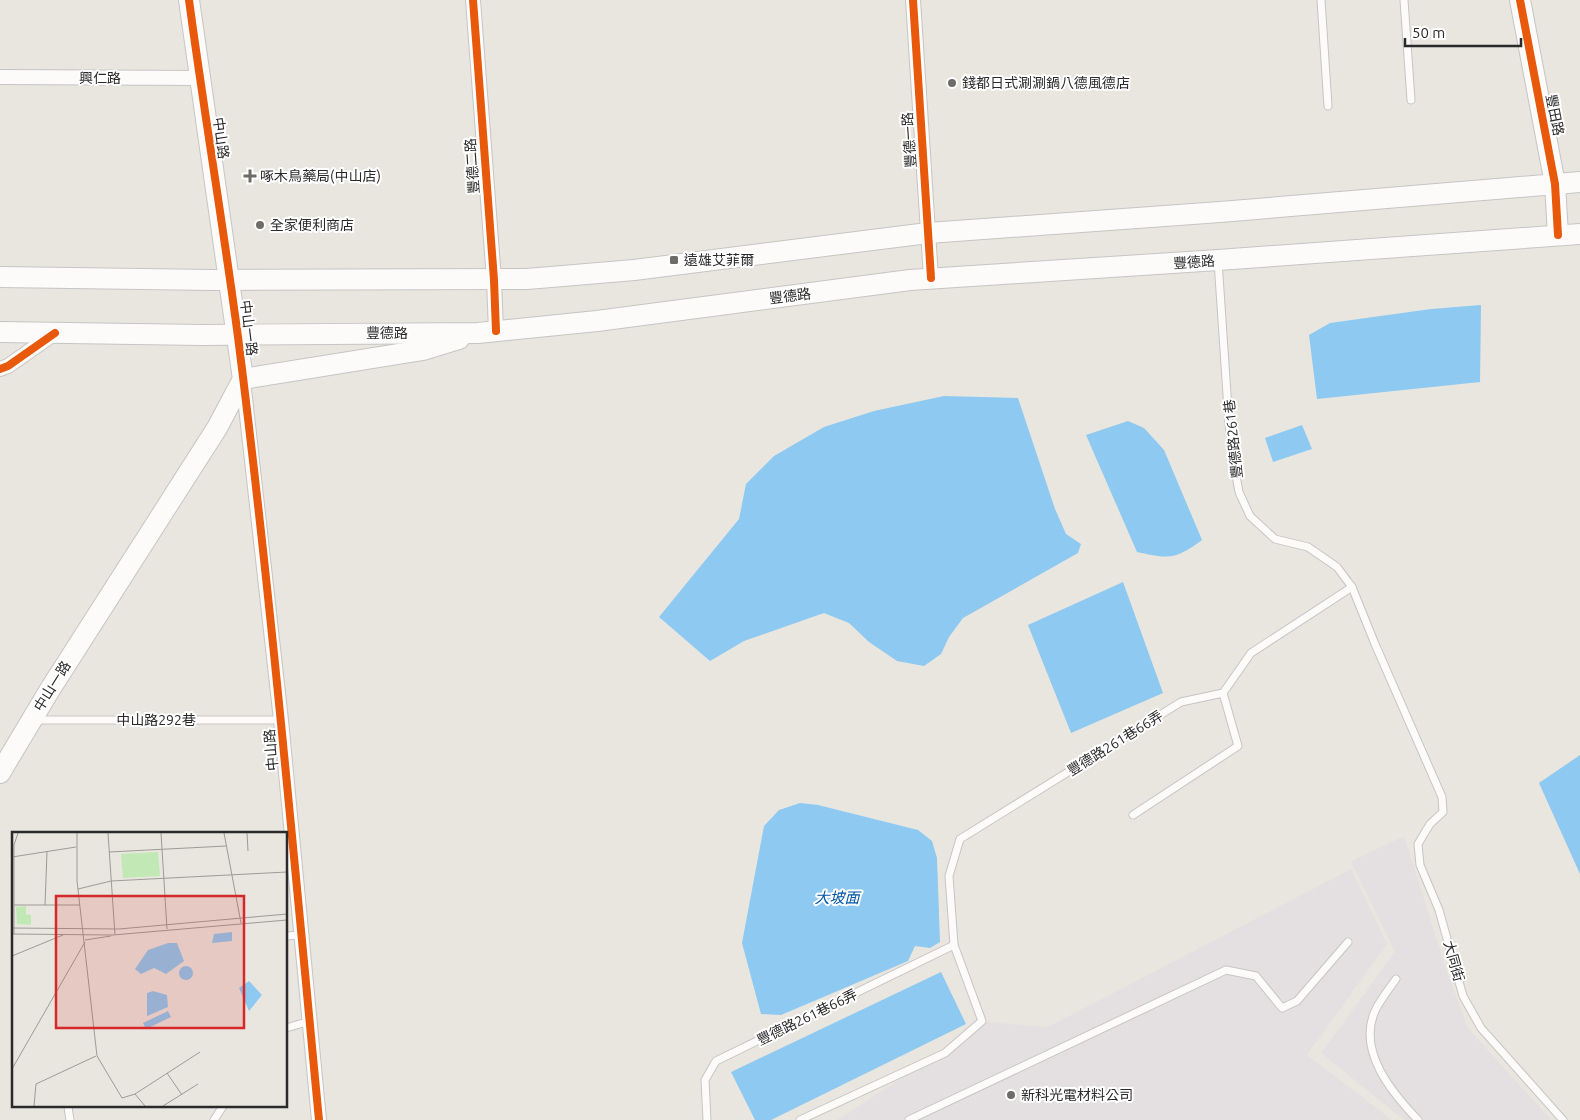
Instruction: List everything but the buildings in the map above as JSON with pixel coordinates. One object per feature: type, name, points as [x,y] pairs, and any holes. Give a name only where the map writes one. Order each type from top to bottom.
[{"type":"main road","name":"中山路","points":[[189,0],[230,280]]},
{"type":"main road","name":"豐田路","points":[[1520,0],[1555,184],[1558,235]]},
{"type":"main road","points":[[0,277],[230,280],[527,279],[634,270],[928,233],[1230,211],[1580,182]]},
{"type":"main road","name":"豐德路","points":[[0,332],[237,334],[487,332],[597,321],[931,278],[1580,234]]},
{"type":"main road","name":"中山一路","points":[[0,773],[31,720],[217,428],[243,379],[230,280]]},
{"type":"main road","points":[[243,379],[423,350],[487,332]]},
{"type":"street","name":"豐德二路","points":[[472,0],[494,280],[487,332]]},
{"type":"street","name":"豐德一路","points":[[913,0],[931,278]]},
{"type":"street","name":"興仁路","points":[[0,77],[200,78]]},
{"type":"street","points":[[0,369],[8,366],[55,333]]},
{"type":"street","name":"中山路","points":[[243,379],[281,720],[319,1120]]},
{"type":"lane","points":[[1321,0],[1328,106]]},
{"type":"lane","points":[[1404,0],[1411,100]]},
{"type":"lane","name":"豐德路261巷","points":[[1218,260],[1230,424],[1239,492],[1250,516],[1275,539],[1308,547],[1337,567],[1352,587],[1435,782]]},
{"type":"lane","points":[[1133,815],[1238,746],[1223,693],[1251,653],[1352,587]]},
{"type":"lane","name":"豐德路261巷66弄","points":[[800,1120],[945,1053],[982,1021],[954,944],[949,876],[960,839],[1181,702],[1223,693]]},
{"type":"lane","name":"中山路292巷","points":[[31,720],[281,720]]},
{"type":"lane","name":"大同街","points":[[1435,782],[1442,798],[1443,812],[1430,824],[1418,844],[1420,865],[1439,910],[1463,996],[1481,1028],[1563,1120]]},
{"type":"lane","points":[[288,936],[302,935]]},
{"type":"lane","points":[[910,1120],[1226,970],[1256,976],[1282,1008],[1297,1001],[1348,942]]},
{"type":"lane","name":"豐德路261巷66弄","points":[[707,1120],[705,1080],[716,1061],[954,944]]},
{"type":"lane","points":[[1396,978],[1374,1011],[1370,1032],[1370,1046],[1374,1059],[1402,1103],[1418,1120]]},
{"type":"lane","points":[[288,1028],[310,1022]]},
{"type":"lane","points":[[214,1120],[222,1108]]},
{"type":"shaded area","points":[[1404,836],[1447,972],[1468,1028],[1551,1120],[1404,1120],[1321,1053],[1395,952],[1351,861]]},
{"type":"shaded area","points":[[1351,869],[1387,944],[1307,1055],[1392,1120],[837,1120],[988,1022],[1048,1027]]},
{"type":"water","points":[[1481,305],[1480,382],[1317,399],[1309,335],[1330,323],[1431,309]]},
{"type":"water","points":[[944,396],[1018,398],[1055,509],[1066,534],[1081,544],[1078,553],[963,618],[949,637],[941,654],[924,666],[897,661],[869,642],[849,623],[824,613],[744,641],[710,661],[659,617],[739,519],[746,484],[774,456],[824,427],[874,411]]},
{"type":"water","points":[[1128,421],[1144,428],[1164,450],[1202,540],[1178,554],[1165,557],[1137,552],[1086,435]]},
{"type":"water","points":[[1302,425],[1312,449],[1273,462],[1265,438]]},
{"type":"water","points":[[1123,582],[1163,693],[1071,733],[1028,625]]},
{"type":"water","points":[[1580,755],[1580,874],[1539,783]]},
{"type":"water","name":"大坡面","points":[[800,803],[818,805],[918,830],[932,841],[937,858],[940,942],[930,948],[915,946],[908,961],[781,1015],[761,1014],[742,943],[764,826],[779,810]]},
{"type":"water","points":[[941,972],[966,1024],[771,1120],[755,1120],[731,1072]]},
{"type":"cycle path","points":[[189,0],[238,337],[250,435],[282,728],[319,1120]]},
{"type":"cycle path","points":[[473,0],[494,280],[496,331]]},
{"type":"cycle path","points":[[913,0],[931,278]]},
{"type":"cycle path","points":[[1520,0],[1555,184],[1558,235]]},
{"type":"cycle path","points":[[0,369],[8,366],[55,333]]},
{"type":"place","name":"錢都日式涮涮鍋八德風德店","points":[[952,83]]},
{"type":"place","name":"啄木鳥藥局(中山店)","points":[[250,176]]},
{"type":"place","name":"全家便利商店","points":[[260,225]]},
{"type":"place","name":"遠雄艾菲爾","points":[[674,260]]},
{"type":"place","name":"新科光電材料公司","points":[[1011,1095]]}]
